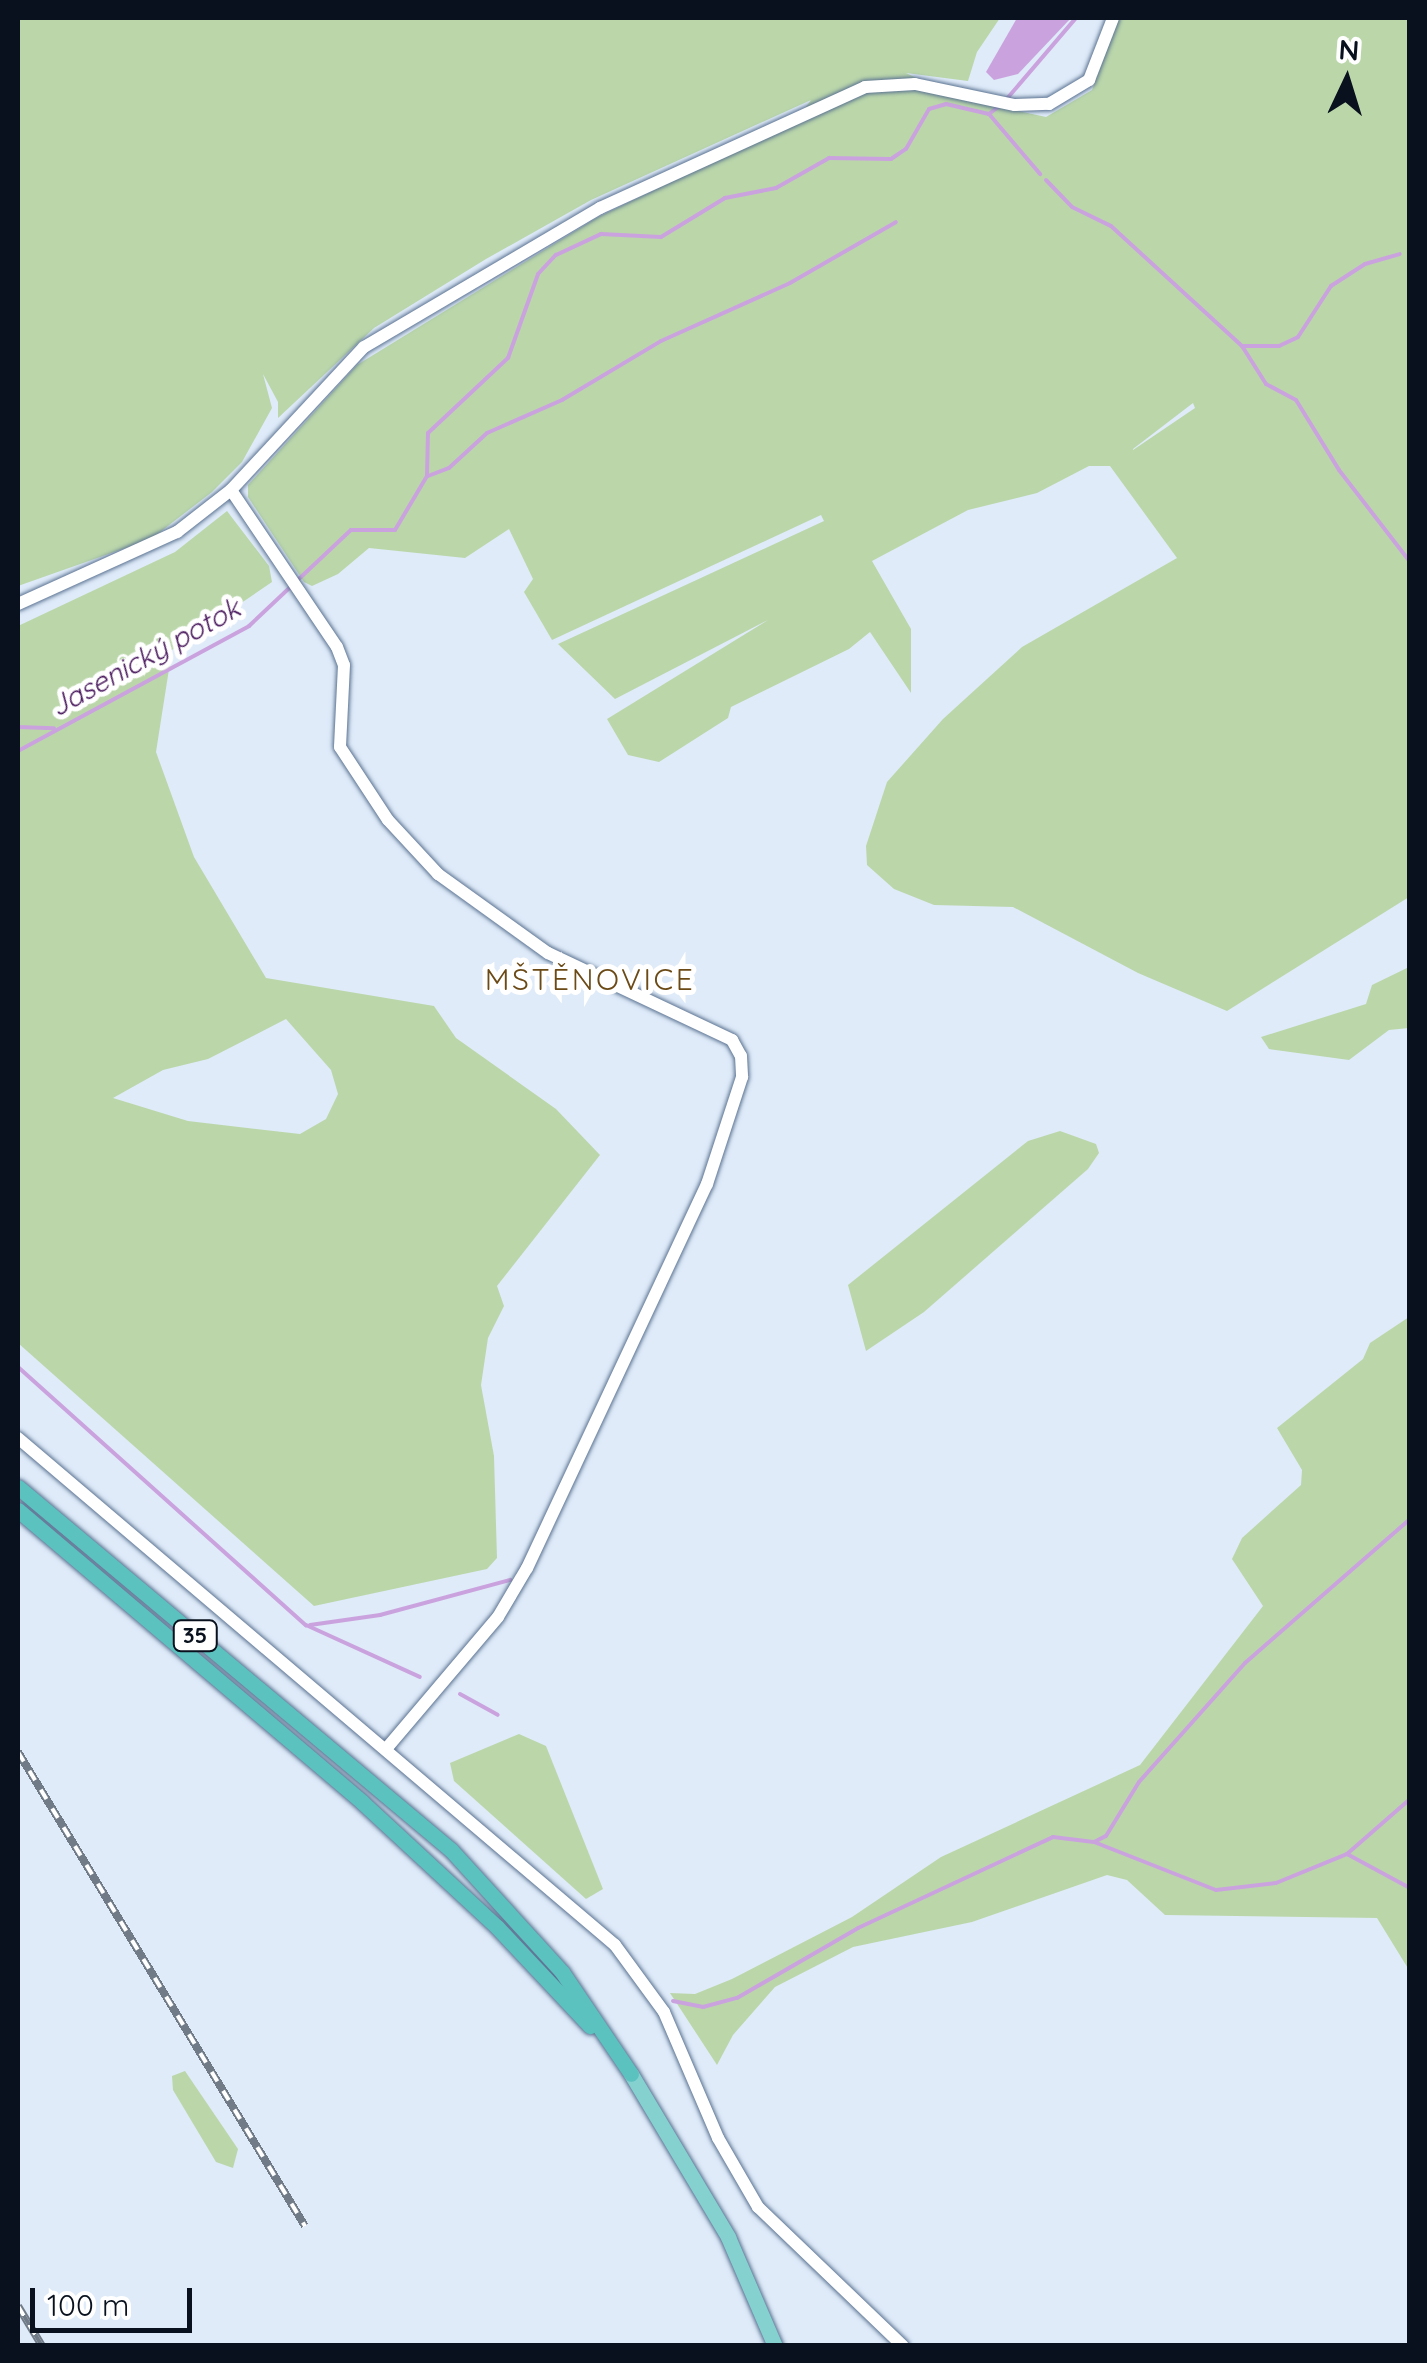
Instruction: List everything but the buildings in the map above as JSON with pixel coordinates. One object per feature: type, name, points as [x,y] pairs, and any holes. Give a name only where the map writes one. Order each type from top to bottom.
[{"type":"highway","name":"35","points":[[18,1487],[451,1850],[552,1960],[631,2074]]},
{"type":"highway","name":"35","points":[[18,1510],[440,1872],[531,1961],[631,2074]]},
{"type":"main road","name":"35","points":[[631,2074],[728,2237],[775,2346]]},
{"type":"street","points":[[18,604],[141,553],[231,490],[364,346],[600,208],[865,87],[915,84],[1015,105],[1049,104],[1089,80],[1113,18]]},
{"type":"street","points":[[231,490],[288,569],[344,665],[340,747],[388,820],[438,874],[548,953],[732,1040],[742,1056],[742,1077],[700,1202],[528,1568],[498,1617],[387,1748]]},
{"type":"street","points":[[18,1438],[387,1748],[632,1962],[664,2012],[723,2149],[758,2207],[902,2346]]},
{"type":"green space","points":[[18,18],[1000,18],[977,52],[968,81],[906,73],[959,98],[1046,117],[1092,90],[1119,18],[1409,18],[1409,897],[1227,1011],[1138,973],[1013,907],[934,905],[894,889],[867,865],[866,846],[887,782],[943,719],[1022,647],[1177,558],[1110,466],[1089,466],[1037,493],[968,510],[872,561],[911,629],[911,693],[870,632],[849,649],[731,707],[728,718],[659,762],[628,755],[607,719],[768,620],[615,699],[558,644],[824,521],[821,515],[552,640],[524,592],[533,579],[509,529],[465,558],[369,548],[338,574],[312,586],[304,582],[248,497],[248,485],[357,365],[598,217],[793,124],[811,100],[591,200],[486,259],[374,328],[278,418],[278,402],[263,374],[272,408],[242,462],[212,492],[151,539],[18,586]],"holes":[[[1193,403],[1195,408],[1133,450]]]},
{"type":"green space","points":[[227,511],[269,566],[272,582],[172,650],[156,752],[194,857],[266,978],[434,1006],[456,1038],[556,1109],[600,1155],[497,1286],[504,1306],[488,1338],[481,1385],[494,1456],[497,1558],[487,1569],[314,1606],[18,1343],[18,626],[175,552]],"holes":[[[286,1019],[331,1070],[338,1094],[326,1119],[300,1134],[188,1121],[113,1098],[163,1070],[208,1059]]]},
{"type":"green space","points":[[1409,967],[1409,1028],[1389,1030],[1349,1060],[1269,1049],[1261,1037],[1366,1004],[1372,985]]},
{"type":"green space","points":[[1060,1131],[1096,1144],[1099,1153],[1088,1169],[924,1312],[866,1351],[848,1285],[1028,1141]]},
{"type":"green space","points":[[1409,1317],[1409,1970],[1377,1918],[1165,1915],[1127,1880],[1107,1875],[972,1922],[853,1947],[775,1987],[733,2035],[717,2065],[670,1993],[695,1994],[732,1979],[852,1917],[941,1857],[1140,1765],[1263,1606],[1232,1559],[1242,1538],[1301,1485],[1302,1470],[1277,1428],[1363,1359],[1370,1343]]},
{"type":"green space","points":[[519,1734],[546,1746],[603,1889],[586,1899],[454,1781],[450,1763]]},
{"type":"green space","points":[[185,2071],[238,2149],[233,2168],[216,2162],[173,2090],[172,2076]]},
{"type":"shaded area","points":[[1017,18],[1071,18],[1018,74],[994,80],[986,72]]},
{"type":"waterway","name":"Jasenický potok","points":[[1005,101],[1076,18]]},
{"type":"waterway","name":"Jasenický potok","points":[[18,751],[249,626],[351,530],[395,530],[427,476],[428,433],[508,358],[538,274],[556,255],[601,234],[661,237],[725,198],[776,188],[829,158],[891,159],[906,149],[929,109],[946,104],[989,114],[998,107]]},
{"type":"waterway","points":[[989,114],[1040,174]]},
{"type":"waterway","points":[[1046,180],[1072,207],[1111,226],[1242,346],[1266,384],[1296,400],[1339,470],[1410,562]]},
{"type":"waterway","points":[[428,476],[449,468],[487,433],[562,400],[661,341],[790,283],[896,222]]},
{"type":"waterway","points":[[1243,346],[1279,346],[1298,337],[1331,286],[1365,264],[1400,254]]},
{"type":"waterway","points":[[18,727],[54,728]]},
{"type":"waterway","points":[[18,1367],[306,1625],[420,1677]]},
{"type":"waterway","points":[[1094,1842],[1106,1836],[1139,1782],[1245,1663],[1410,1519]]},
{"type":"waterway","points":[[310,1625],[380,1615],[510,1580]]},
{"type":"waterway","points":[[460,1694],[498,1715]]},
{"type":"waterway","points":[[1347,1854],[1410,1799]]},
{"type":"waterway","points":[[673,2001],[703,2007],[737,1998],[858,1928],[1053,1837],[1094,1842],[1216,1890],[1276,1883],[1347,1854],[1410,1888]]},
{"type":"railway","points":[[18,1752],[305,2226]]},
{"type":"railway","points":[[18,2306],[42,2346]]},
{"type":"district","name":"MŠTĚNOVICE","points":[[590,979]]}]
